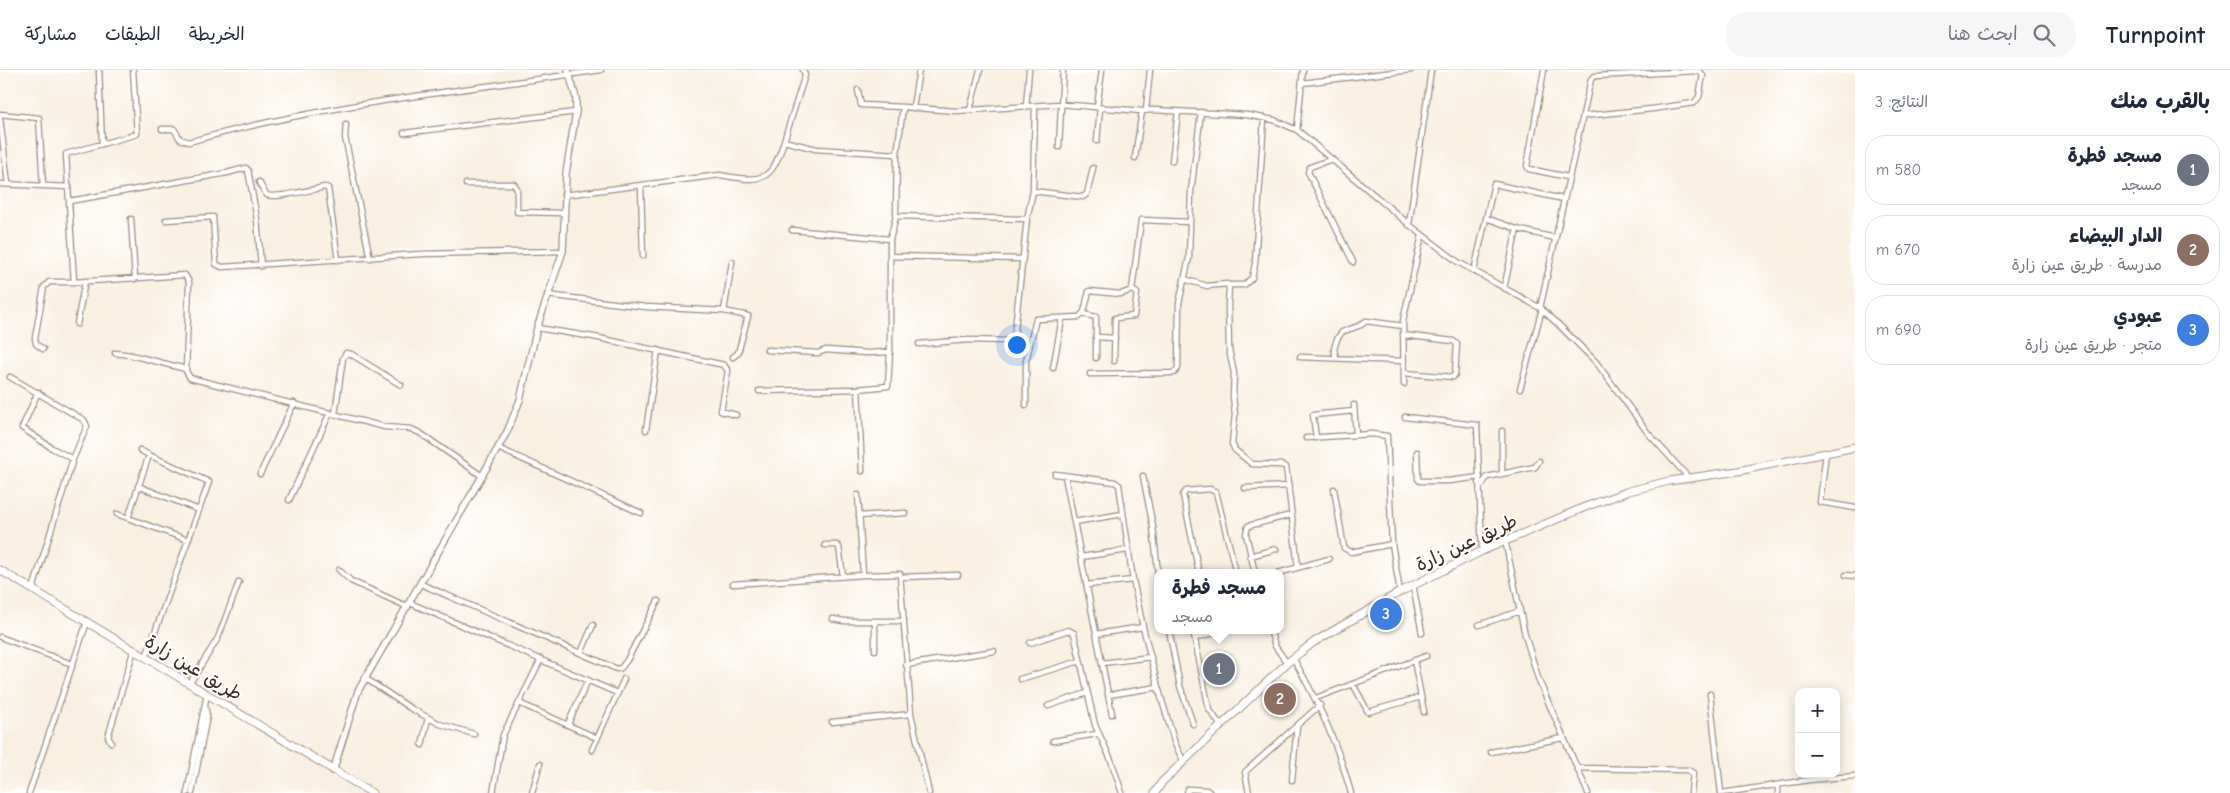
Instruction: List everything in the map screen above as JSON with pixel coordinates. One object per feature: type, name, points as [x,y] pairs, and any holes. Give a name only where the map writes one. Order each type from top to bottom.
[{"type":"main road","points":[[332,771],[354,702],[365,678],[409,605],[498,448],[520,400],[546,295],[563,251],[564,195],[576,112],[576,98],[569,72]]},
{"type":"main road","name":"طريق عين زارة","points":[[1155,793],[1162,782],[1293,658],[1328,632],[1413,585],[1505,540],[1616,496],[1689,478],[1855,448]]},
{"type":"main road","name":"طريق عين زارة","points":[[0,570],[146,656],[332,771],[372,793]]},
{"type":"street","points":[[98,70],[102,144]]},
{"type":"street","points":[[74,282],[66,154],[137,134],[133,70]]},
{"type":"street","points":[[162,129],[174,129],[180,139],[189,142],[248,125],[370,101],[569,72],[601,70]]},
{"type":"street","points":[[564,195],[720,175],[734,179],[760,178],[773,170],[804,76],[803,70]]},
{"type":"street","points":[[912,107],[919,70]]},
{"type":"street","points":[[970,110],[980,70]]},
{"type":"street","points":[[1026,107],[1029,70]]},
{"type":"street","points":[[1059,147],[1063,70]]},
{"type":"street","points":[[1097,141],[1102,70]]},
{"type":"street","points":[[1135,158],[1150,70]]},
{"type":"street","points":[[1298,130],[1303,70]]},
{"type":"street","points":[[1302,83],[1367,72],[1411,70]]},
{"type":"street","points":[[1409,225],[1431,70]]},
{"type":"street","points":[[1544,70],[1527,166],[1529,169],[1568,177]]},
{"type":"street","points":[[1520,389],[1541,308],[1563,199],[1591,79],[1595,76],[1698,71],[1703,75],[1699,97],[1694,103],[1583,116]]},
{"type":"street","points":[[858,90],[861,105],[903,106],[944,111],[1060,104],[1144,111],[1200,112],[1264,118],[1298,130],[1422,235],[1474,271],[1541,308],[1596,362],[1648,433],[1689,478]]},
{"type":"street","points":[[759,391],[858,389],[888,386],[890,352],[890,239],[896,216],[897,154],[903,106]]},
{"type":"street","points":[[919,344],[968,340],[1008,341],[1014,338],[1027,220],[1034,191],[1035,107]]},
{"type":"street","points":[[404,134],[576,112]]},
{"type":"street","points":[[1172,161],[1178,112]]},
{"type":"street","points":[[1090,374],[1174,373],[1179,364],[1179,303],[1189,258],[1190,222],[1200,112]]},
{"type":"street","points":[[0,114],[39,118],[43,186]]},
{"type":"street","points":[[0,118],[8,184]]},
{"type":"street","points":[[1184,279],[1207,286],[1244,285],[1252,278],[1255,264],[1264,118]]},
{"type":"street","points":[[346,124],[345,137],[370,258]]},
{"type":"street","points":[[784,141],[816,149],[897,154]]},
{"type":"street","points":[[1332,159],[1310,167],[1308,172],[1353,262]]},
{"type":"street","points":[[70,201],[246,168],[248,170],[257,220],[261,266]]},
{"type":"street","points":[[1034,191],[1083,197],[1087,194],[1093,168]]},
{"type":"street","points":[[259,182],[266,195],[269,196],[287,193],[294,195],[325,187],[328,188],[338,260]]},
{"type":"street","points":[[466,184],[510,182],[517,189],[518,212],[564,213]]},
{"type":"street","points":[[0,184],[69,187]]},
{"type":"street","points":[[1474,271],[1491,189],[1496,184],[1563,199]]},
{"type":"street","points":[[641,185],[643,256]]},
{"type":"street","points":[[896,216],[1027,220]]},
{"type":"street","points":[[166,220],[213,217],[217,266],[261,266],[422,254],[563,251]]},
{"type":"street","points":[[1486,218],[1517,229],[1555,238]]},
{"type":"street","points":[[131,219],[135,278]]},
{"type":"street","points":[[1132,290],[1141,220],[1190,222]]},
{"type":"street","points":[[1504,288],[1517,229]]},
{"type":"street","points":[[792,230],[890,239]]},
{"type":"street","points":[[1404,384],[1403,326],[1422,235]]},
{"type":"street","points":[[891,256],[1022,259]]},
{"type":"street","points":[[724,312],[732,262]]},
{"type":"street","points":[[43,349],[36,344],[35,338],[44,287],[49,282],[185,275],[188,278],[186,374],[190,378],[385,427],[411,429],[482,476]]},
{"type":"street","points":[[78,324],[85,281]]},
{"type":"street","points":[[1229,285],[1230,350],[1234,372],[1233,396],[1235,415],[1232,444],[1235,450],[1252,464],[1286,466],[1298,567]]},
{"type":"street","points":[[1026,405],[1026,361],[1032,344],[1035,322],[1039,318],[1062,319],[1079,317],[1083,314],[1089,291],[1121,294],[1132,290]]},
{"type":"street","points":[[1114,361],[1116,317],[1132,318],[1134,316],[1137,293],[1132,290]]},
{"type":"street","points":[[546,295],[646,307],[724,312],[748,316],[738,353],[733,357]]},
{"type":"street","points":[[1083,314],[1096,318],[1096,358]]},
{"type":"street","points":[[1053,368],[1062,319]]},
{"type":"street","points":[[1336,358],[1334,349],[1340,335],[1366,321],[1403,326]]},
{"type":"street","points":[[537,328],[658,350],[720,364],[727,368],[721,411],[736,415]]},
{"type":"street","points":[[1403,334],[1456,342],[1458,344],[1455,374],[1452,377],[1404,373]]},
{"type":"street","points":[[1097,337],[1114,338]]},
{"type":"street","points":[[646,430],[658,350]]},
{"type":"street","points":[[767,350],[818,354],[826,350],[867,353],[890,352]]},
{"type":"street","points":[[115,353],[131,355],[186,369]]},
{"type":"street","points":[[289,500],[332,414],[342,358],[346,353],[351,354],[401,385]]},
{"type":"street","points":[[1300,357],[1404,361]]},
{"type":"street","points":[[10,377],[87,423],[86,430],[73,459],[33,589]]},
{"type":"street","points":[[858,389],[862,471]]},
{"type":"street","points":[[38,392],[22,428],[73,459]]},
{"type":"street","points":[[260,474],[294,403]]},
{"type":"street","points":[[1354,405],[1356,435]]},
{"type":"street","points":[[1316,438],[1313,415],[1354,411]]},
{"type":"street","points":[[1404,417],[1477,425],[1482,551]]},
{"type":"street","points":[[1502,431],[1502,473]]},
{"type":"street","points":[[1306,438],[1383,434],[1386,436],[1392,544],[1400,592]]},
{"type":"street","points":[[498,448],[641,513]]},
{"type":"street","points":[[140,450],[209,481],[146,656]]},
{"type":"street","points":[[1417,452],[1418,479],[1420,481],[1449,481],[1480,477]]},
{"type":"street","points":[[1826,453],[1820,502],[1855,508]]},
{"type":"street","points":[[128,518],[149,455]]},
{"type":"street","points":[[1481,490],[1485,478],[1535,467],[1539,461]]},
{"type":"street","points":[[1055,474],[1118,483],[1133,580],[1143,627],[1158,687],[1176,744],[1184,762]]},
{"type":"street","points":[[1065,476],[1112,714]]},
{"type":"street","points":[[1143,476],[1153,526],[1158,569]]},
{"type":"street","points":[[138,486],[199,510]]},
{"type":"street","points":[[1245,488],[1288,486]]},
{"type":"street","points":[[1198,569],[1182,495],[1186,491],[1210,489],[1216,492],[1235,569]]},
{"type":"street","points":[[1334,489],[1344,548],[1347,551],[1352,552],[1392,544]]},
{"type":"street","points":[[858,495],[863,575]]},
{"type":"street","points":[[859,516],[905,513]]},
{"type":"street","points":[[118,514],[188,540]]},
{"type":"street","points":[[1074,522],[1123,514]]},
{"type":"street","points":[[1254,569],[1246,534],[1248,526],[1291,515]]},
{"type":"street","points":[[1505,540],[1520,611],[1539,681],[1588,793]]},
{"type":"street","points":[[825,544],[839,547],[843,576]]},
{"type":"street","points":[[1250,556],[1276,549]]},
{"type":"street","points":[[1081,557],[1128,550]]},
{"type":"street","points":[[1284,571],[1330,559]]},
{"type":"street","points":[[340,570],[351,581],[617,693]]},
{"type":"street","points":[[733,584],[895,573],[901,576],[958,575]]},
{"type":"street","points":[[1846,575],[1855,576]]},
{"type":"street","points":[[901,576],[911,714],[929,793]]},
{"type":"street","points":[[1087,586],[1133,580]]},
{"type":"street","points":[[190,683],[218,638],[239,582]]},
{"type":"street","points":[[421,584],[614,668],[621,668],[627,660],[658,601]]},
{"type":"street","points":[[1413,585],[1422,633]]},
{"type":"street","points":[[1479,625],[1520,611]]},
{"type":"street","points":[[833,619],[840,621],[904,621]]},
{"type":"street","points":[[875,621],[875,650]]},
{"type":"street","points":[[29,793],[87,622]]},
{"type":"street","points":[[581,653],[593,625]]},
{"type":"street","points":[[1096,634],[1143,627]]},
{"type":"street","points":[[1030,643],[1070,630],[1074,633],[1098,734],[1111,760],[1122,793]]},
{"type":"street","points":[[1170,634],[1180,686],[1193,724]]},
{"type":"street","points":[[1194,634],[1208,709],[1222,727]]},
{"type":"street","points":[[1195,638],[1210,634]]},
{"type":"street","points":[[1271,634],[1275,646],[1287,663]]},
{"type":"street","points":[[0,637],[72,664]]},
{"type":"street","points":[[111,742],[108,736],[134,649]]},
{"type":"street","points":[[906,665],[994,651]]},
{"type":"street","points":[[1102,663],[1150,656]]},
{"type":"street","points":[[1316,698],[1426,656]]},
{"type":"street","points":[[1293,658],[1320,704],[1341,759],[1351,793]]},
{"type":"street","points":[[493,793],[503,735],[541,660]]},
{"type":"street","points":[[1020,679],[1080,660]]},
{"type":"street","points":[[1414,660],[1424,712]]},
{"type":"street","points":[[365,678],[428,718],[446,727],[474,734]]},
{"type":"street","points":[[592,750],[624,679]]},
{"type":"street","points":[[568,724],[588,680]]},
{"type":"street","points":[[1353,684],[1368,712],[1421,697]]},
{"type":"street","points":[[1108,694],[1158,687]]},
{"type":"street","points":[[1048,706],[1087,693]]},
{"type":"street","points":[[187,793],[207,694]]},
{"type":"street","points":[[1710,694],[1722,793],[1855,776]]},
{"type":"street","points":[[519,704],[597,738]]},
{"type":"street","points":[[1249,793],[1245,772],[1320,704]]},
{"type":"street","points":[[192,793],[207,716],[205,706]]},
{"type":"street","points":[[832,722],[911,714]]},
{"type":"street","points":[[422,744],[428,718]]},
{"type":"street","points":[[1292,780],[1297,726]]},
{"type":"street","points":[[1054,741],[1098,734]]},
{"type":"street","points":[[1491,752],[1563,738]]},
{"type":"street","points":[[532,793],[540,764]]},
{"type":"street","points":[[1577,768],[1688,770],[1693,773],[1694,777],[1691,793]]},
{"type":"street","points":[[1778,785],[1778,793]]},
{"type":"street","points":[[1187,793],[1188,789],[1207,790],[1210,793]]},
{"type":"place","name":"عبودي","points":[[1386,614]]},
{"type":"place","name":"مسجد فطرة","points":[[1219,669]]},
{"type":"place","name":"الدار البيضاء","points":[[1280,699]]}]
